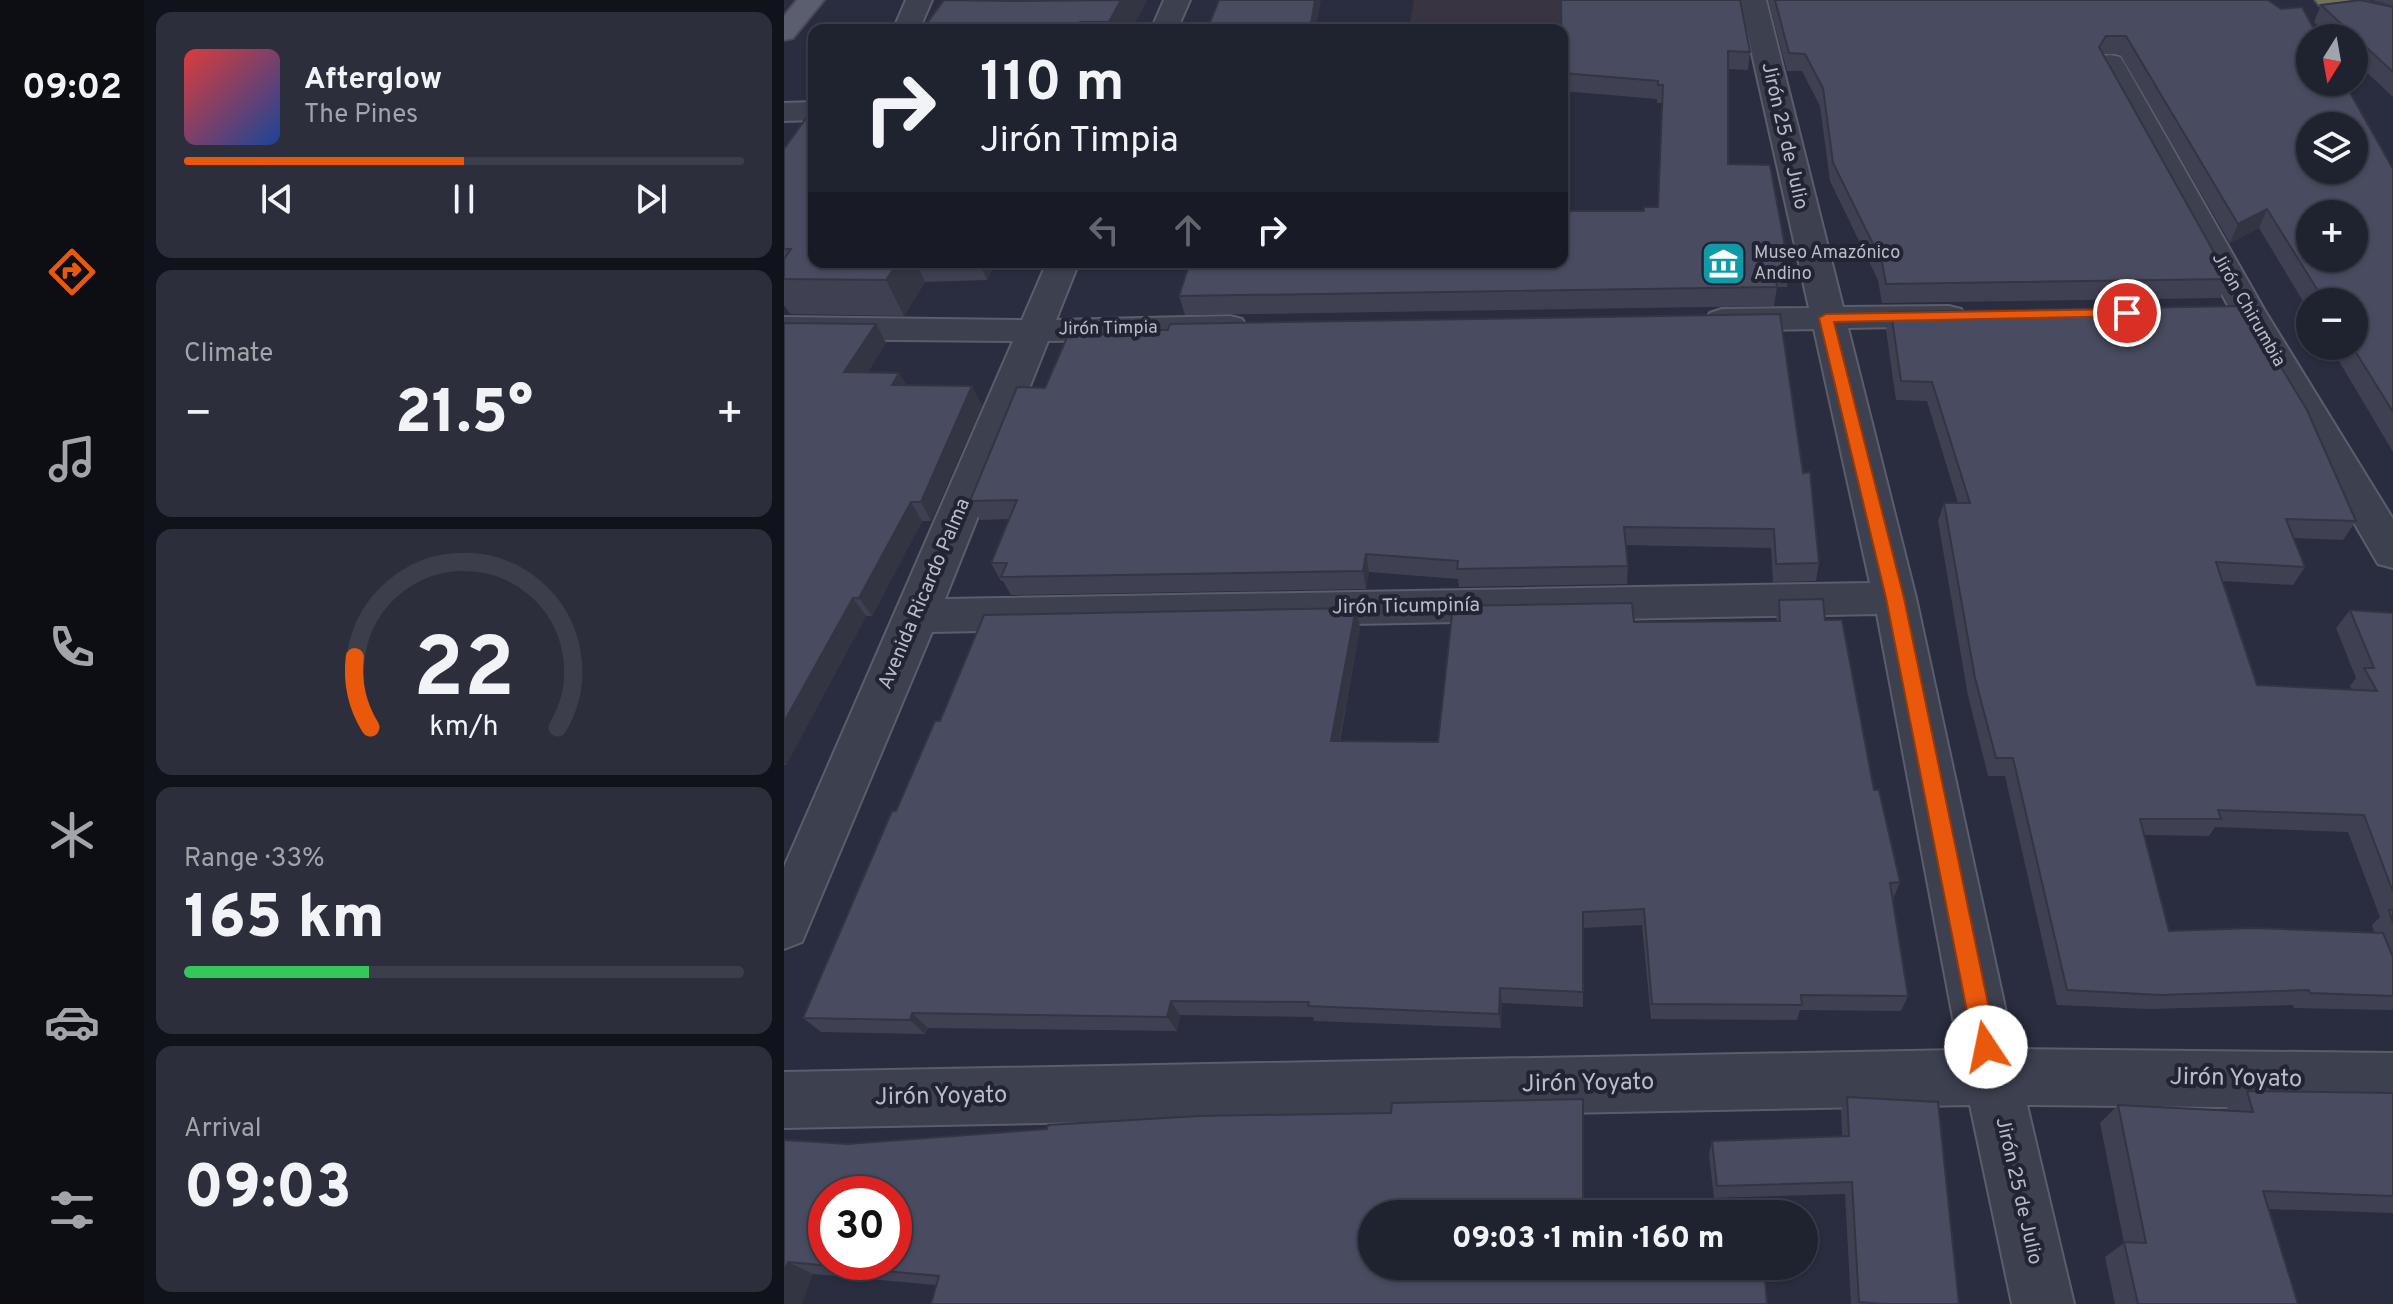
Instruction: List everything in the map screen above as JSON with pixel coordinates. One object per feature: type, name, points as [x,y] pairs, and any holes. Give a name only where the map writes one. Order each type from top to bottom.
[{"type":"highway","points":[[2328,0],[2393,16]]},
{"type":"main road","points":[[784,32],[811,0]]},
{"type":"street","points":[[908,24],[919,0]]},
{"type":"street","points":[[1167,24],[1177,0]]},
{"type":"street","name":"Jirón 25 de Julio","points":[[1753,0],[1826,318],[1895,598],[1992,1077],[2043,1304]]},
{"type":"street","name":"Jirón Chirumbia","points":[[2110,63],[2232,311],[2393,553]]},
{"type":"street","points":[[784,112],[808,111]]},
{"type":"street","name":"Avenida Ricardo Palma","points":[[784,925],[917,616],[1060,268]]},
{"type":"street","points":[[1684,320],[1982,315]]},
{"type":"street","name":"Jirón Timpia","points":[[784,328],[1034,331],[1256,327]]},
{"type":"street","name":"Jirón Ticumpinía","points":[[917,616],[1895,598]]},
{"type":"street","name":"Jirón Yoyato","points":[[784,1100],[1992,1077],[2393,1081]]},
{"type":"shaded area","points":[[1414,0],[1722,0],[1568,29],[1568,24],[1410,24]]},
{"type":"building","points":[[944,0],[1121,0],[1109,22],[926,24]]},
{"type":"building","points":[[1219,0],[1315,0],[1311,24],[1209,24]]},
{"type":"building","points":[[1561,0],[1740,0],[1750,52],[1728,51],[1728,164],[1770,165],[1789,268],[1775,268],[1777,287],[1179,296],[1188,268],[1568,268],[1568,211],[1644,211],[1644,207],[1658,207],[1663,85],[1658,85],[1658,81],[1568,74],[1568,24],[1561,24]]},
{"type":"building","points":[[1775,0],[2268,0],[2281,9],[2302,7],[2311,24],[2296,24],[2296,96],[2352,96],[2361,112],[2296,112],[2296,184],[2368,184],[2368,125],[2393,169],[2393,412],[2361,360],[2368,360],[2368,288],[2316,288],[2306,272],[2368,272],[2368,200],[2296,200],[2296,256],[2267,209],[2238,224],[2126,36],[2106,36],[2099,47],[2229,279],[1886,284],[1882,262],[1833,163],[1823,88],[1805,54],[1789,53]]},
{"type":"building","points":[[2360,0],[2393,7],[2393,72],[2368,49],[2368,24],[2341,24],[2321,5]]},
{"type":"building","points":[[808,115],[808,268],[894,268],[886,280],[784,279],[784,259],[791,249],[784,249],[784,149]]},
{"type":"building","points":[[2244,306],[2307,410],[2356,521],[2286,519],[2305,567],[2216,562],[2257,685],[2377,691],[2364,668],[2374,668],[2350,610],[2393,613],[2393,892],[2364,815],[2218,810],[2221,819],[2140,819],[2169,931],[2254,928],[2383,933],[2393,957],[2393,996],[2310,993],[2309,990],[2160,995],[2067,990],[2013,758],[1996,758],[1975,678],[1944,503],[1970,503],[1932,382],[1901,381],[1891,312]]},
{"type":"building","points":[[1780,314],[1803,473],[1810,472],[1819,563],[1776,564],[1774,529],[1624,527],[1628,566],[1457,569],[1458,561],[1366,554],[1363,571],[1001,577],[1007,563],[991,563],[1017,500],[970,501],[1017,387],[1045,388],[1068,335],[1146,334],[1148,330],[1168,330],[1170,324]]},
{"type":"building","points":[[784,323],[876,324],[844,372],[899,373],[892,385],[972,386],[921,502],[911,502],[859,598],[853,598],[784,722]]},
{"type":"building","points":[[1823,599],[1825,620],[1842,620],[1874,790],[1879,790],[1900,882],[1890,883],[1908,996],[1801,995],[1802,1005],[1652,1004],[1644,909],[1583,912],[1583,992],[1500,988],[1499,1014],[1308,1006],[1309,1002],[1171,1001],[1167,1017],[912,1013],[910,1020],[803,1018],[892,811],[896,811],[935,721],[940,721],[984,615],[1356,608],[1331,741],[1438,742],[1453,606],[1632,603],[1634,622],[1780,621],[1779,600]]},
{"type":"building","points":[[2247,1091],[2393,1093],[2393,1196],[2263,1191],[2298,1304],[2138,1304],[2124,1242],[2146,1243],[2118,1105],[2253,1112]]},
{"type":"building","points":[[1847,1097],[1938,1102],[1959,1304],[1859,1302],[1852,1182],[1717,1186],[1712,1141],[1849,1136]]},
{"type":"building","points":[[1583,1099],[1583,1200],[1358,1200],[1358,1280],[1765,1280],[1767,1304],[931,1304],[939,1276],[912,1273],[912,1176],[808,1176],[808,1264],[788,1262],[784,1272],[784,1140],[847,1144],[1047,1129],[1048,1125],[1199,1116],[1391,1113],[1392,1103]]},
{"type":"place","name":"Museo Amazónico Andino","points":[[1723,263]]},
{"type":"route","points":[[1986,1047],[1895,598],[1826,318],[2127,313]]}]
